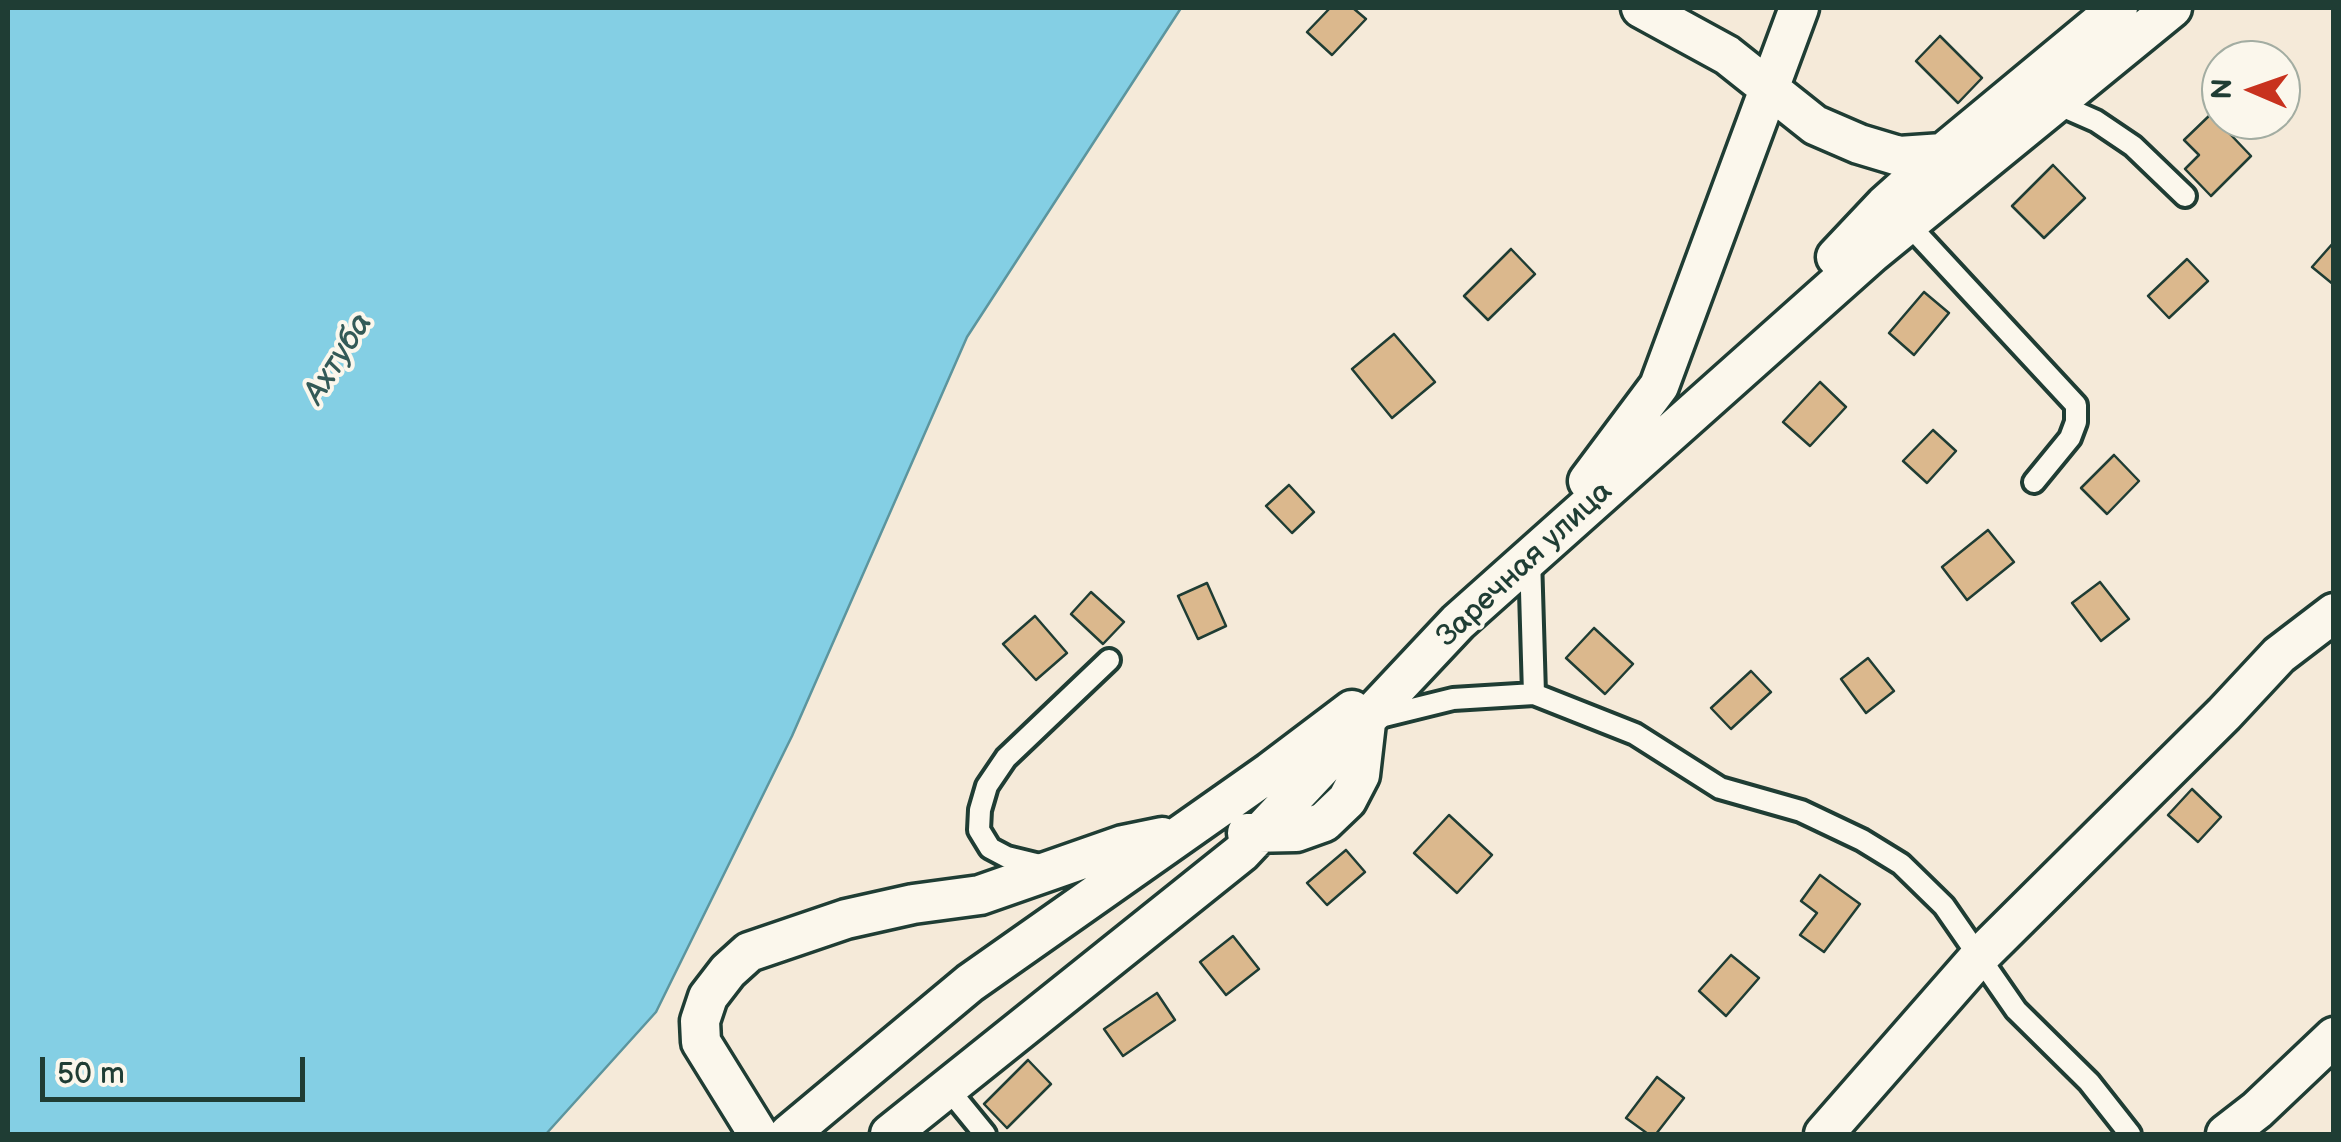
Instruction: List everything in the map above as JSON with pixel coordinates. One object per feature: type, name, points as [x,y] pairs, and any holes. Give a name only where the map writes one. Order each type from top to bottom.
[{"type":"street","points":[[1642,8],[1726,55],[1815,125],[1899,156],[1943,153]]},
{"type":"street","points":[[1458,622],[1560,516],[1616,448],[1659,386],[1799,8]]},
{"type":"street","points":[[1721,388],[1885,204],[2118,8]]},
{"type":"street","name":"Заречная улица","points":[[890,1134],[1242,854],[1368,708],[1458,622],[1908,224],[2172,8]]},
{"type":"street","points":[[1824,1134],[1979,957],[2279,655],[2334,614]]},
{"type":"street","points":[[788,1134],[970,982],[1368,708]]},
{"type":"street","points":[[758,1134],[701,1042],[700,1021],[708,997],[728,971],[750,952],[846,919],[980,895],[1124,845],[1181,834],[1261,832]]},
{"type":"street","points":[[2226,1134],[2334,1037]]},
{"type":"lane","points":[[2055,103],[2096,121],[2133,146],[2185,196]]},
{"type":"lane","points":[[1908,224],[2076,405],[2076,422],[2070,438],[2034,482]]},
{"type":"lane","points":[[1530,557],[1534,694]]},
{"type":"lane","points":[[1057,869],[1007,857],[990,848],[979,830],[980,810],[987,786],[1006,758],[1108,660]]},
{"type":"lane","points":[[1368,708],[1534,694],[1635,734],[1720,788],[1801,811],[1862,840],[1900,864],[1944,906],[2016,1010],[2089,1082],[2130,1134]]},
{"type":"lane","points":[[949,1090],[985,1134]]},
{"type":"water","name":"Ахтуба","points":[[8,8],[1181,8],[967,337],[792,736],[656,1012],[546,1134],[8,1134]]},
{"type":"building","points":[[1330,8],[1353,8],[1366,19],[1332,55],[1307,32]]},
{"type":"building","points":[[1940,36],[1982,78],[1958,103],[1916,61]]},
{"type":"building","points":[[2201,124],[2201,140],[2236,140],[2251,156],[2211,196],[2185,169],[2199,155],[2184,140]]},
{"type":"building","points":[[2053,165],[2085,198],[2044,238],[2012,206]]},
{"type":"building","points":[[2334,242],[2334,285],[2312,267]]},
{"type":"building","points":[[1511,249],[1535,274],[1488,320],[1464,296]]},
{"type":"building","points":[[2187,259],[2208,281],[2169,318],[2148,296]]},
{"type":"building","points":[[1924,292],[1949,313],[1914,355],[1889,333]]},
{"type":"building","points":[[1394,334],[1435,382],[1392,418],[1352,369]]},
{"type":"building","points":[[1820,382],[1846,407],[1810,446],[1783,422]]},
{"type":"building","points":[[1933,430],[1956,451],[1927,483],[1903,461]]},
{"type":"building","points":[[2114,455],[2139,481],[2107,514],[2081,488]]},
{"type":"building","points":[[1289,485],[1314,512],[1292,533],[1266,506]]},
{"type":"building","points":[[1988,530],[2014,562],[1967,600],[1942,567]]},
{"type":"building","points":[[2100,582],[2129,619],[2101,641],[2072,603]]},
{"type":"building","points":[[1207,583],[1226,626],[1198,639],[1178,596]]},
{"type":"building","points":[[1091,592],[1124,622],[1103,644],[1071,614]]},
{"type":"building","points":[[1035,616],[1067,653],[1036,680],[1003,644]]},
{"type":"building","points":[[1594,628],[1633,664],[1605,694],[1566,658]]},
{"type":"building","points":[[1868,658],[1894,691],[1866,713],[1841,679]]},
{"type":"building","points":[[1751,671],[1771,692],[1731,729],[1711,708]]},
{"type":"building","points":[[2192,789],[2221,817],[2198,842],[2168,815]]},
{"type":"building","points":[[1449,815],[1492,855],[1457,893],[1414,853]]},
{"type":"building","points":[[1346,850],[1365,872],[1327,905],[1307,883]]},
{"type":"building","points":[[1820,875],[1860,904],[1824,952],[1800,935],[1817,913],[1801,901]]},
{"type":"building","points":[[1233,936],[1259,969],[1226,995],[1200,962]]},
{"type":"building","points":[[1731,955],[1759,978],[1726,1016],[1699,991]]},
{"type":"building","points":[[1157,993],[1175,1020],[1123,1056],[1104,1029]]},
{"type":"building","points":[[1028,1060],[1051,1084],[1007,1128],[984,1104]]},
{"type":"building","points":[[1657,1077],[1684,1098],[1656,1134],[1648,1134],[1626,1118]]}]
